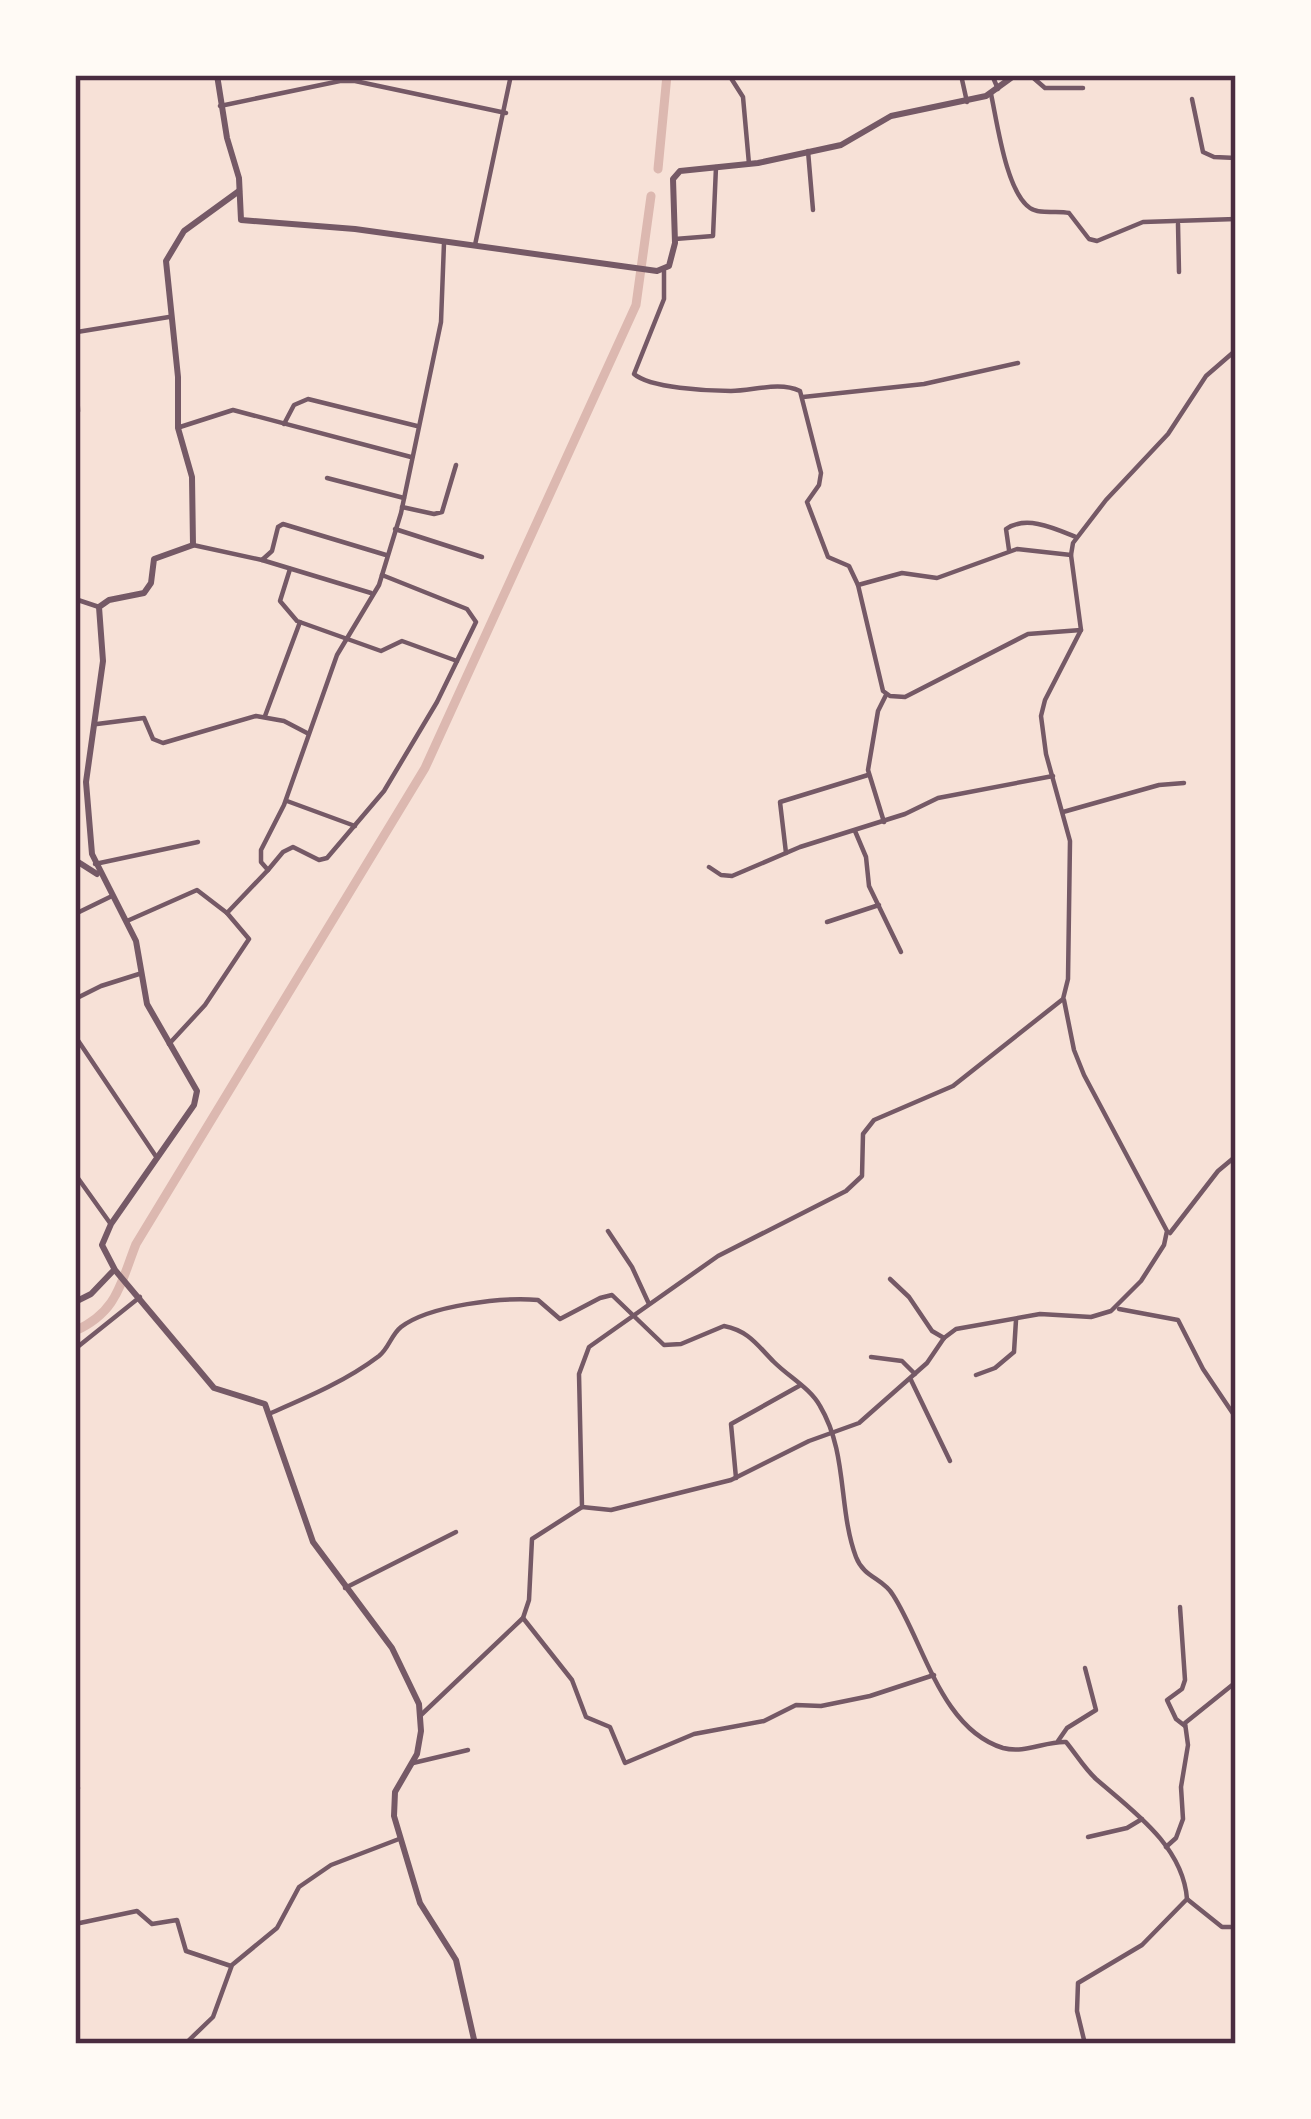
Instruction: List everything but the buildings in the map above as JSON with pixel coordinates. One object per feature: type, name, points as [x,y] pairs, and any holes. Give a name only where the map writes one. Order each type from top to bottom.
[{"type":"street","points":[[217,75],[239,191],[238,213],[247,222],[337,227],[661,271],[673,261],[675,174],[841,145],[890,116],[967,102],[995,91],[1015,75]]},
{"type":"street","points":[[475,247],[511,75]]},
{"type":"street","points":[[729,75],[743,97],[749,164]]},
{"type":"street","points":[[961,75],[967,102]]},
{"type":"street","points":[[992,75],[1011,177],[1030,208],[1069,213],[1094,242],[1143,222],[1236,219]]},
{"type":"street","points":[[1030,75],[1045,88],[1083,88]]},
{"type":"street","points":[[220,106],[355,81],[506,113]]},
{"type":"street","points":[[1192,99],[1203,152],[1214,158],[1236,158]]},
{"type":"street","points":[[808,151],[813,211]]},
{"type":"street","points":[[675,239],[713,236],[716,167]]},
{"type":"street","points":[[193,545],[192,477],[178,428],[178,377],[166,261],[171,248],[206,212],[239,191]]},
{"type":"street","points":[[1178,221],[1179,272]]},
{"type":"street","points":[[268,870],[261,862],[262,850],[286,801],[307,733],[347,636],[374,594],[402,507],[441,322],[443,243]]},
{"type":"street","points":[[661,271],[664,299],[633,368],[638,379],[730,392],[788,386],[803,397],[821,480],[807,502],[828,557],[849,566],[858,585],[871,653],[886,693],[876,718],[868,775],[884,822]]},
{"type":"street","points":[[75,315],[75,414]]},
{"type":"street","points":[[77,332],[170,317]]},
{"type":"street","points":[[1166,1238],[1160,1214],[1078,1063],[1064,999],[1071,850],[1041,716],[1081,630],[1071,555],[1076,537],[1168,434],[1206,376],[1236,350]]},
{"type":"street","points":[[803,397],[924,384],[1018,363]]},
{"type":"street","points":[[284,424],[294,405],[308,399],[417,426]]},
{"type":"street","points":[[178,428],[233,410],[412,457]]},
{"type":"street","points":[[402,507],[442,512],[456,465]]},
{"type":"street","points":[[327,478],[404,498]]},
{"type":"street","points":[[1009,550],[1006,529],[1012,524],[1033,523],[1076,537]]},
{"type":"street","points":[[262,560],[284,524],[387,555]]},
{"type":"street","points":[[395,529],[482,557]]},
{"type":"street","points":[[99,607],[144,592],[151,584],[154,559],[193,545],[374,594]]},
{"type":"street","points":[[858,585],[902,574],[937,578],[1009,550],[1071,555]]},
{"type":"street","points":[[290,569],[280,601],[300,622],[385,652],[397,642],[414,643],[457,661]]},
{"type":"street","points":[[227,913],[283,852],[293,847],[319,860],[328,858],[384,790],[476,622],[474,614],[382,574]]},
{"type":"street","points":[[75,599],[99,607]]},
{"type":"street","points":[[99,607],[104,661],[91,725],[87,829],[99,875],[136,941],[147,1004],[197,1091],[194,1105],[111,1224],[102,1245],[117,1273],[214,1388],[259,1399],[271,1413],[314,1542],[398,1658],[421,1715],[413,1763],[394,1796],[399,1839],[423,1911],[456,1960],[475,2044]]},
{"type":"street","points":[[265,716],[300,622]]},
{"type":"street","points":[[886,693],[905,697],[1028,634],[1081,630]]},
{"type":"street","points":[[91,725],[144,718],[153,739],[164,743],[247,717],[265,716],[307,733]]},
{"type":"street","points":[[786,853],[780,802],[868,775]]},
{"type":"street","points":[[709,867],[732,876],[938,798],[1053,776]]},
{"type":"street","points":[[1064,812],[1159,785],[1184,783]]},
{"type":"street","points":[[286,801],[355,826]]},
{"type":"street","points":[[855,831],[866,857],[869,886],[901,952]]},
{"type":"street","points":[[95,864],[198,842]]},
{"type":"street","points":[[75,860],[99,875]]},
{"type":"street","points":[[127,921],[197,890],[227,913],[249,939],[205,1005],[169,1044]]},
{"type":"street","points":[[75,914],[112,896]]},
{"type":"street","points":[[827,922],[880,904]]},
{"type":"street","points":[[75,999],[139,974]]},
{"type":"street","points":[[582,1507],[581,1366],[595,1342],[718,1256],[846,1191],[862,1175],[863,1134],[874,1120],[953,1086],[1064,999]]},
{"type":"street","points":[[75,1036],[157,1158]]},
{"type":"street","points":[[421,1715],[524,1618],[532,1539],[582,1507],[611,1510],[736,1478],[859,1424],[956,1329],[1040,1314],[1091,1317],[1116,1308],[1141,1281],[1166,1238],[1218,1171],[1236,1156]]},
{"type":"street","points":[[75,1174],[111,1224]]},
{"type":"street","points":[[608,1231],[649,1304]]},
{"type":"street","points":[[75,1303],[117,1273]]},
{"type":"street","points":[[890,1279],[932,1331],[944,1338]]},
{"type":"street","points":[[75,1349],[138,1295]]},
{"type":"street","points":[[271,1413],[326,1389],[382,1354],[397,1330],[409,1322],[472,1303],[538,1300],[560,1319],[612,1295],[653,1338],[669,1346],[729,1326],[756,1339],[820,1406],[842,1468],[862,1571],[884,1584],[897,1600],[934,1675],[962,1718],[989,1742],[1013,1750],[1058,1741],[1069,1745],[1090,1773],[1166,1847],[1179,1866],[1187,1899],[1222,1928],[1236,1927]]},
{"type":"street","points":[[1116,1308],[1178,1320],[1236,1418]]},
{"type":"street","points":[[976,1375],[995,1368],[1016,1350],[1016,1318]]},
{"type":"street","points":[[871,1358],[902,1361],[950,1461]]},
{"type":"street","points":[[736,1478],[731,1424],[800,1385]]},
{"type":"street","points":[[345,1588],[456,1532]]},
{"type":"street","points":[[1166,1847],[1184,1820],[1181,1777],[1188,1748],[1184,1726],[1167,1700],[1185,1680],[1180,1607]]},
{"type":"street","points":[[524,1618],[572,1680],[586,1717],[610,1727],[625,1763],[686,1737],[766,1720],[796,1705],[821,1706],[870,1696],[934,1675]]},
{"type":"street","points":[[1058,1741],[1067,1728],[1096,1710],[1085,1668]]},
{"type":"street","points":[[1184,1726],[1236,1682]]},
{"type":"street","points":[[413,1763],[468,1750]]},
{"type":"street","points":[[1088,1838],[1142,1819]]},
{"type":"street","points":[[185,2044],[213,2017],[231,1966],[277,1928],[291,1897],[315,1874],[399,1839]]},
{"type":"street","points":[[1085,2044],[1077,2011],[1078,1983],[1142,1946],[1187,1899]]},
{"type":"street","points":[[75,1924],[137,1911],[152,1924],[178,1920],[186,1951],[231,1966]]},
{"type":"waterway","points":[[658,169],[667,75]]},
{"type":"waterway","points":[[75,1331],[109,1306],[136,1244],[425,768],[636,305],[651,196]]}]
